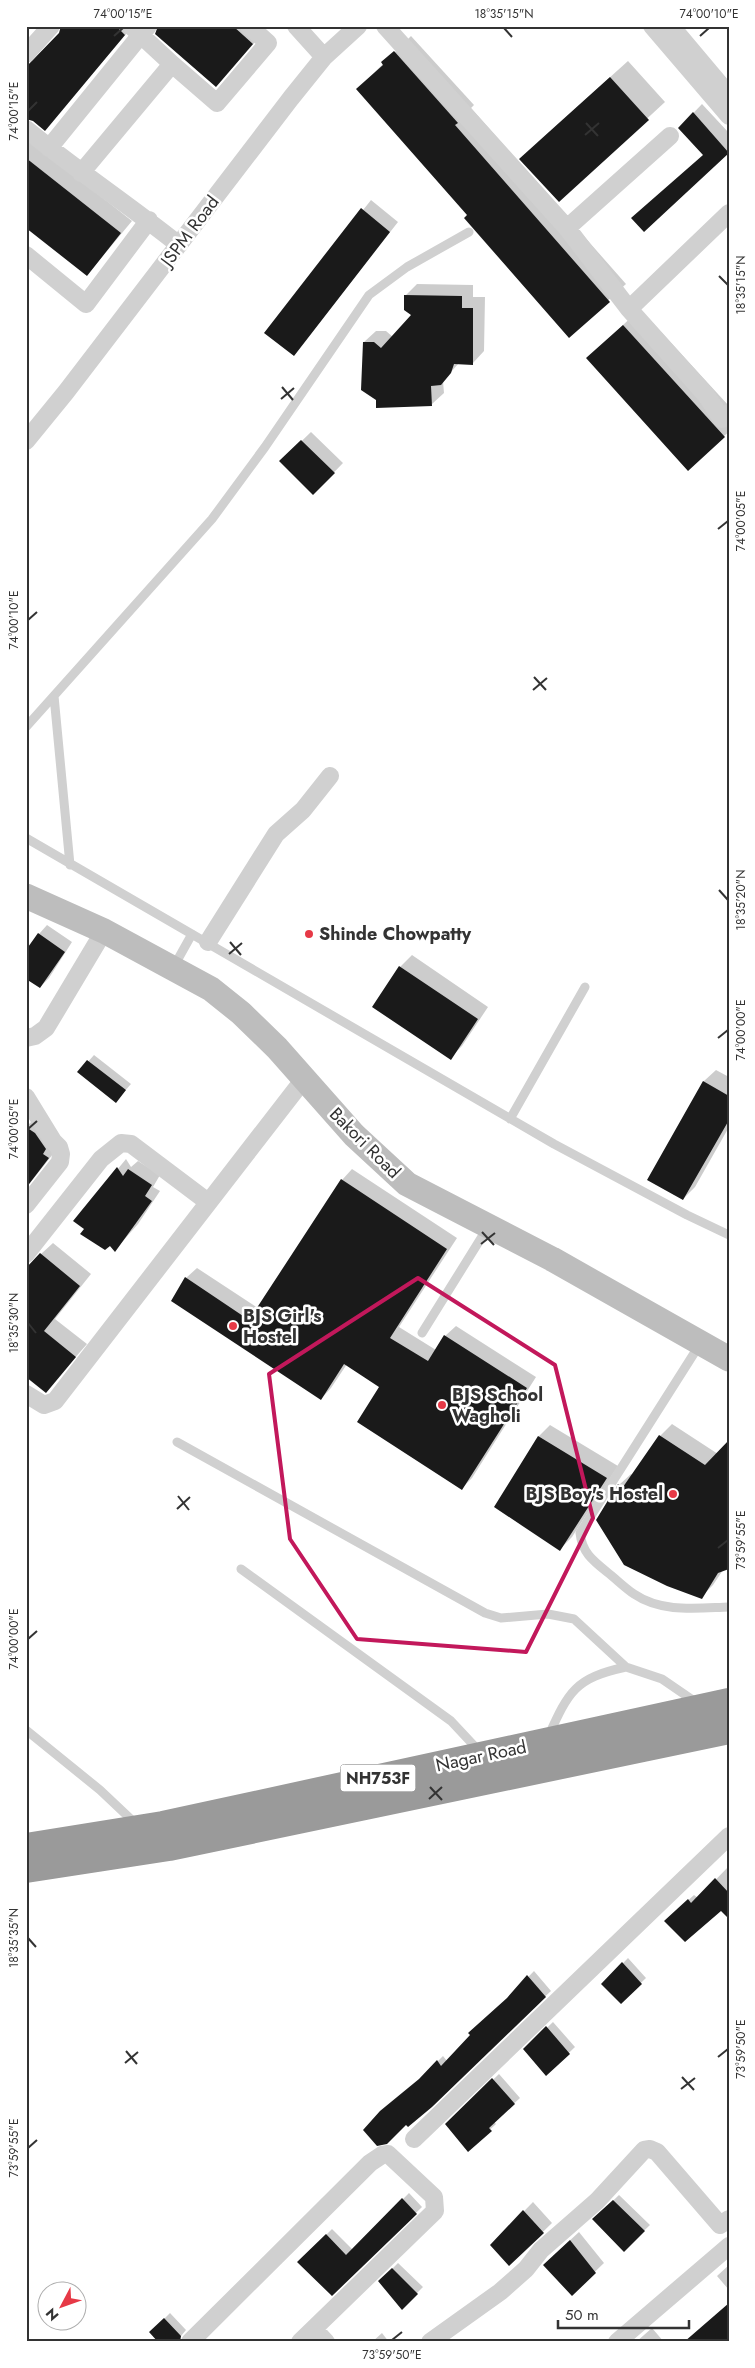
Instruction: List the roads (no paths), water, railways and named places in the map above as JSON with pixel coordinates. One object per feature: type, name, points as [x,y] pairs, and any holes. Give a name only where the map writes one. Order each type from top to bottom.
[{"type":"highway","name":"Nagar Road","points":[[26,1846],[140,1829],[716,1705]]},
{"type":"highway","name":"Nagar Road","points":[[26,1869],[169,1847],[729,1730]]},
{"type":"street","points":[[26,54],[51,26]]},
{"type":"street","points":[[49,148],[140,29],[172,64],[217,104],[268,43],[250,26]]},
{"type":"street","points":[[296,26],[324,57]]},
{"type":"street","name":"JSPM Road","points":[[26,440],[324,57],[358,26]]},
{"type":"street","points":[[386,26],[567,228],[629,308],[706,394],[722,419],[729,413]]},
{"type":"street","points":[[652,26],[729,116]]},
{"type":"street","points":[[671,26],[729,94]]},
{"type":"street","points":[[81,173],[172,64]]},
{"type":"street","points":[[26,129],[81,173],[149,220],[179,245]]},
{"type":"street","points":[[567,228],[670,136]]},
{"type":"street","points":[[629,308],[729,213]]},
{"type":"street","points":[[26,255],[86,304],[149,220]]},
{"type":"street","points":[[208,942],[276,834],[303,810],[330,776]]},
{"type":"street","name":"Bakori Road","points":[[26,896],[104,931],[210,988],[241,1013],[354,1134],[408,1184],[552,1259],[729,1359]]},
{"type":"street","points":[[26,1038],[35,1036],[46,1028],[104,931]]},
{"type":"street","points":[[26,1394],[44,1405],[55,1401],[304,1079]]},
{"type":"street","points":[[26,1097],[53,1141],[59,1147],[61,1154],[60,1162],[26,1206]]},
{"type":"street","points":[[26,1254],[101,1159],[121,1143],[131,1144],[208,1202]]},
{"type":"street","points":[[414,2139],[729,1836]]},
{"type":"street","points":[[430,2342],[500,2292],[526,2269],[541,2250],[597,2201],[644,2150],[650,2149],[657,2152],[726,2227]]},
{"type":"street","points":[[190,2342],[370,2164],[382,2155],[388,2154],[434,2197],[435,2211],[300,2342]]},
{"type":"street","points":[[617,2342],[729,2246]]},
{"type":"street","points":[[314,2328],[326,2342]]},
{"type":"lane","points":[[26,727],[212,519],[265,447],[369,295],[407,267],[469,232]]},
{"type":"lane","points":[[54,696],[70,865]]},
{"type":"lane","points":[[26,838],[510,1119],[621,1180],[729,1235]]},
{"type":"lane","points":[[173,968],[192,934]]},
{"type":"lane","points":[[510,1119],[585,987]]},
{"type":"lane","points":[[422,1333],[489,1227]]},
{"type":"lane","points":[[700,1344],[580,1533],[581,1544],[587,1556],[635,1595],[653,1603],[669,1607],[729,1607]]},
{"type":"lane","points":[[177,1442],[485,1613],[501,1618],[548,1614],[574,1619],[626,1667],[662,1679],[716,1705]]},
{"type":"lane","points":[[241,1569],[452,1721],[483,1756]]},
{"type":"lane","points":[[546,1742],[564,1700],[582,1682],[605,1672],[626,1667]]},
{"type":"lane","points":[[26,1730],[100,1790],[124,1811],[140,1829]]},
{"type":"place","name":"Shinde Chowpatty","points":[[309,934]]},
{"type":"place","name":"BJS Girl's Hostel","points":[[233,1326]]},
{"type":"place","name":"BJS School Wagholi","points":[[442,1405]]},
{"type":"place","name":"BJS Boy's Hostel","points":[[673,1494]]}]
